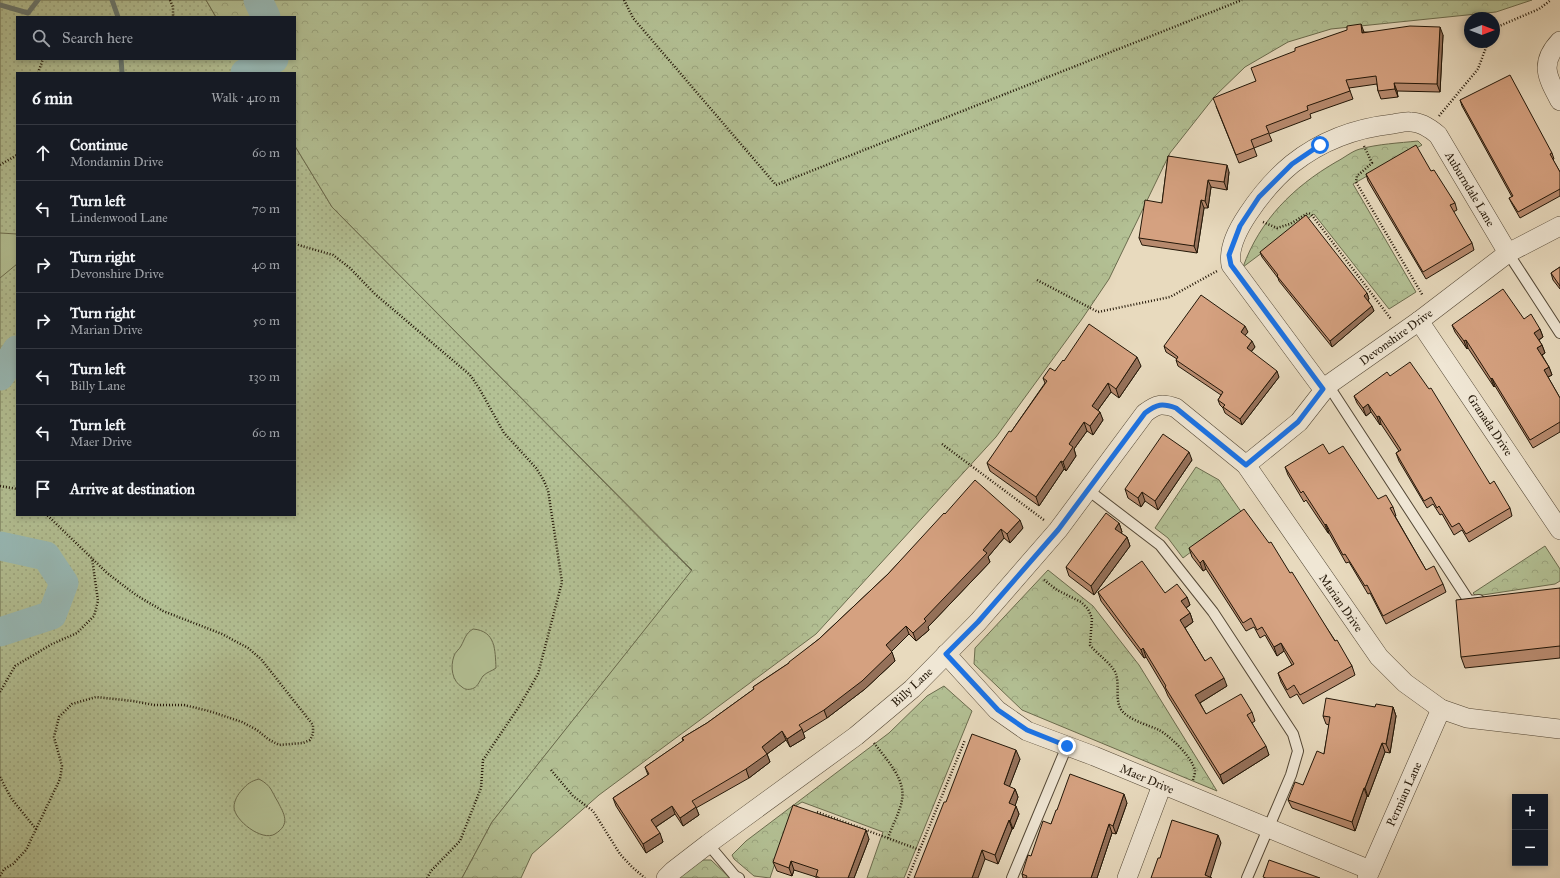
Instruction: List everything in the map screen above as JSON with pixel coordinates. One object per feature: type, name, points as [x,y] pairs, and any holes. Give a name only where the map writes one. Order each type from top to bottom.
[{"type":"street","points":[[1560,41],[1553,48],[1547,64],[1547,73],[1560,101]]},
{"type":"street","points":[[1326,387],[1231,265],[1229,255],[1240,226],[1259,197],[1292,164],[1320,145],[1345,134],[1380,125],[1412,122],[1430,128]]},
{"type":"street","name":"Auburndale Lane","points":[[1430,128],[1438,135],[1508,253]]},
{"type":"street","name":"Devonshire Drive","points":[[1246,465],[1298,422],[1326,387],[1419,321],[1508,253],[1560,226]]},
{"type":"street","name":"Granada Drive","points":[[1419,321],[1560,530]]},
{"type":"street","name":"Marian Drive","points":[[1166,404],[1176,408],[1246,465],[1379,657],[1405,683],[1441,709],[1467,718],[1560,729]]},
{"type":"street","name":"Billy Lane","points":[[666,878],[708,844],[856,736],[912,689],[978,622],[1058,530],[1145,413],[1155,406],[1166,404]]},
{"type":"street","name":"Maer Drive","points":[[946,654],[998,710],[1027,730],[1268,828],[1369,874]]},
{"type":"street","name":"Permian Lane","points":[[1369,874],[1441,709]]},
{"type":"street","points":[[1127,878],[1162,785]]},
{"type":"lane","points":[[1508,253],[1560,333]]},
{"type":"lane","points":[[1326,387],[1469,601],[1491,598]]},
{"type":"lane","points":[[1088,490],[1160,545],[1213,612],[1293,734],[1298,751],[1291,775],[1247,878]]},
{"type":"lane","points":[[1012,878],[1067,746]]},
{"type":"lane","points":[[708,844],[735,876],[739,878]]},
{"type":"path","points":[[170,0],[172,6],[172,16]]},
{"type":"path","points":[[624,0],[633,18],[776,184],[1242,0]]},
{"type":"path","points":[[1500,26],[1539,9],[1551,0]]},
{"type":"path","points":[[1430,128],[1478,69],[1486,48]]},
{"type":"path","points":[[38,72],[43,60]]},
{"type":"path","points":[[1357,148],[1370,144]]},
{"type":"path","points":[[1364,146],[1372,163],[1357,176],[1356,182],[1425,298]]},
{"type":"path","points":[[0,165],[16,156]]},
{"type":"path","points":[[1264,219],[1262,222],[1278,228],[1290,224],[1308,213],[1311,214],[1392,320]]},
{"type":"path","points":[[296,244],[333,255],[350,268],[375,294],[470,375],[504,432],[536,468],[548,490],[562,582],[538,674],[520,705],[483,760],[481,788],[460,842],[431,871],[427,878]]},
{"type":"path","points":[[1037,280],[1098,312],[1170,297],[1214,272],[1231,265]]},
{"type":"path","points":[[942,444],[1046,521]]},
{"type":"path","points":[[0,486],[16,489]]},
{"type":"path","points":[[0,876],[4,869],[14,864],[26,850],[60,778],[62,766],[54,737],[59,717],[72,704],[96,697],[133,700],[154,705],[184,705],[209,711],[242,722],[279,745],[304,743],[310,740],[313,734],[314,725],[261,659],[248,648],[222,634],[163,611],[136,595],[113,578],[48,516]]},
{"type":"path","points":[[0,692],[15,666],[52,644],[77,634],[94,616],[98,601],[92,558]]},
{"type":"path","points":[[1044,580],[1057,590],[1081,602],[1088,609],[1092,618],[1090,645],[1097,654],[1112,667],[1116,675],[1118,701],[1122,712],[1131,718],[1161,732],[1180,747],[1191,762],[1195,771],[1192,783]]},
{"type":"path","points":[[908,878],[965,740]]},
{"type":"path","points":[[872,742],[895,771],[902,786],[902,800],[888,838]]},
{"type":"path","points":[[551,770],[573,796],[593,811],[620,854],[645,878]]},
{"type":"path","points":[[0,777],[10,798],[36,828]]},
{"type":"path","points":[[816,812],[920,850]]},
{"type":"green space","points":[[0,0],[206,0],[215,16],[16,16],[16,60],[243,60],[249,72],[16,72],[16,516],[296,516],[296,148],[332,207],[692,571],[492,822],[462,878],[0,878]]},
{"type":"green space","points":[[206,0],[1532,0],[1496,12],[1464,12],[1464,15],[1331,29],[1288,42],[1245,67],[1215,96],[1170,153],[1109,279],[1082,319],[996,437],[816,634],[599,795],[532,854],[521,878],[462,878],[492,822],[692,570],[332,207],[296,148],[296,72],[249,72],[243,60],[296,60],[296,16],[215,16]]},
{"type":"green space","points":[[1418,141],[1422,145],[1353,184],[1416,292],[1389,309],[1314,214],[1243,267],[1250,250],[1269,220],[1280,206],[1306,182],[1357,150],[1367,147]]},
{"type":"green space","points":[[0,233],[16,234],[16,265],[0,278]]},
{"type":"green space","points":[[1196,467],[1219,480],[1242,513],[1183,558],[1168,538],[1155,528]]},
{"type":"green space","points":[[1545,546],[1560,569],[1560,581],[1555,584],[1476,596],[1473,593]]},
{"type":"green space","points":[[1048,570],[1093,606],[1139,665],[1217,791],[1022,710],[974,664],[975,648]]},
{"type":"green space","points":[[473,629],[486,633],[493,642],[496,668],[486,673],[475,687],[468,689],[463,688],[456,681],[452,665],[455,653]]},
{"type":"green space","points":[[944,686],[972,711],[904,878],[867,878],[883,832],[802,802],[794,807],[770,878],[754,876],[734,859],[732,855],[746,841],[889,733],[927,696]]},
{"type":"green space","points":[[259,779],[271,789],[285,819],[285,823],[280,830],[270,836],[263,835],[250,828],[239,818],[234,807],[236,798],[247,784]]},
{"type":"green space","points":[[698,860],[711,860],[730,878],[674,878]]},
{"type":"building","points":[[1361,24],[1362,33],[1410,26],[1440,27],[1437,84],[1394,83],[1395,89],[1378,91],[1376,76],[1346,80],[1350,91],[1307,106],[1308,110],[1266,126],[1269,133],[1251,140],[1254,148],[1236,155],[1213,98],[1256,81],[1251,68],[1295,51],[1295,48],[1347,30],[1347,26]]},
{"type":"building","points":[[1510,75],[1552,153],[1550,154],[1560,172],[1560,189],[1518,212],[1509,198],[1513,196],[1460,100]]},
{"type":"building","points":[[1416,145],[1431,171],[1434,170],[1455,203],[1450,205],[1472,243],[1423,272],[1366,174]]},
{"type":"building","points":[[1168,156],[1227,165],[1224,182],[1208,180],[1205,201],[1201,200],[1194,246],[1139,238],[1145,200],[1162,203]]},
{"type":"building","points":[[1306,215],[1367,293],[1364,296],[1372,306],[1330,341],[1277,276],[1278,275],[1260,252]]},
{"type":"building","points":[[1560,267],[1560,286],[1551,273]]},
{"type":"building","points":[[1503,289],[1524,319],[1531,314],[1540,329],[1534,333],[1542,345],[1537,348],[1549,367],[1544,370],[1560,398],[1560,422],[1530,440],[1492,378],[1491,379],[1466,340],[1464,341],[1452,325]]},
{"type":"building","points":[[1201,295],[1245,326],[1241,332],[1252,341],[1247,348],[1277,371],[1240,419],[1223,407],[1225,405],[1218,400],[1223,392],[1176,360],[1178,357],[1164,346]]},
{"type":"building","points":[[1089,324],[1137,357],[1116,389],[1108,383],[1092,406],[1100,412],[1090,426],[1084,422],[1069,444],[1073,447],[1063,462],[1061,461],[1036,497],[987,463],[1047,381],[1043,378],[1050,368],[1055,371],[1063,360],[1064,361]]},
{"type":"building","points":[[1410,362],[1429,389],[1431,388],[1490,484],[1494,481],[1510,508],[1466,534],[1459,523],[1452,527],[1439,506],[1437,508],[1431,497],[1424,501],[1396,453],[1401,450],[1379,416],[1377,417],[1368,404],[1363,408],[1354,396],[1387,372],[1390,376]]},
{"type":"building","points":[[1163,434],[1189,452],[1155,501],[1142,492],[1138,498],[1125,489]]},
{"type":"building","points":[[1323,444],[1329,454],[1343,446],[1378,499],[1386,495],[1393,507],[1390,508],[1426,570],[1434,566],[1443,584],[1383,616],[1367,585],[1365,586],[1345,554],[1343,555],[1326,524],[1325,525],[1303,491],[1301,493],[1285,467]]},
{"type":"building","points":[[975,480],[1020,520],[1007,534],[1001,529],[983,550],[987,553],[924,619],[926,621],[913,633],[906,626],[886,645],[892,652],[862,681],[824,710],[799,725],[802,729],[787,739],[782,731],[762,747],[767,754],[746,769],[692,801],[696,807],[680,818],[672,806],[651,820],[660,833],[643,844],[613,798],[649,774],[645,767],[684,740],[682,738],[707,723],[819,639],[888,574]]},
{"type":"building","points":[[1244,509],[1269,543],[1271,542],[1290,573],[1292,572],[1335,641],[1337,640],[1352,666],[1300,695],[1294,685],[1287,690],[1278,673],[1294,664],[1281,643],[1274,647],[1262,627],[1257,630],[1251,618],[1243,623],[1203,560],[1200,563],[1189,548]]},
{"type":"building","points":[[1106,513],[1119,523],[1115,529],[1127,537],[1091,586],[1066,567]]},
{"type":"building","points":[[1142,561],[1165,593],[1177,584],[1187,597],[1181,601],[1190,613],[1180,620],[1205,661],[1211,657],[1224,678],[1195,695],[1206,714],[1241,694],[1252,712],[1247,715],[1266,746],[1220,775],[1165,687],[1166,686],[1143,648],[1141,650],[1098,592]]},
{"type":"building","points":[[1560,588],[1560,646],[1461,657],[1456,600]]},
{"type":"building","points":[[1326,698],[1375,707],[1376,704],[1393,707],[1386,744],[1382,743],[1352,822],[1288,800],[1295,782],[1303,785],[1317,751],[1324,754],[1330,717],[1323,716]]},
{"type":"building","points":[[972,734],[1016,750],[1004,784],[1015,789],[1009,803],[1016,806],[1010,821],[1009,820],[995,855],[982,850],[972,878],[914,878],[944,802],[946,802]]},
{"type":"building","points":[[1070,774],[1124,794],[1113,826],[1109,824],[1091,878],[1026,878],[1027,876],[1022,874],[1028,855],[1031,856],[1043,821],[1051,824]]},
{"type":"building","points":[[793,805],[866,830],[848,878],[820,878],[816,876],[818,870],[791,861],[789,868],[773,862]]},
{"type":"building","points":[[1172,820],[1218,835],[1205,875],[1212,878],[1151,878],[1158,858],[1160,858]]},
{"type":"building","points":[[1269,860],[1320,878],[1263,877]]},
{"type":"waterway","points":[[0,5],[28,13],[38,0]]},
{"type":"waterway","points":[[112,0],[118,16]]},
{"type":"waterway","points":[[258,0],[266,16]]},
{"type":"waterway","points":[[121,60],[122,72]]},
{"type":"waterway","points":[[247,72],[272,60]]},
{"type":"waterway","points":[[0,376],[16,352]]},
{"type":"waterway","points":[[0,546],[46,556],[64,583],[52,615],[0,632]]},
{"type":"route","points":[[1067,746],[1027,730],[998,710],[946,654],[978,622],[1058,530],[1145,413],[1155,406],[1166,404],[1176,408],[1246,465],[1298,422],[1323,389],[1231,265],[1229,255],[1240,226],[1259,197],[1292,164],[1320,145]]}]
